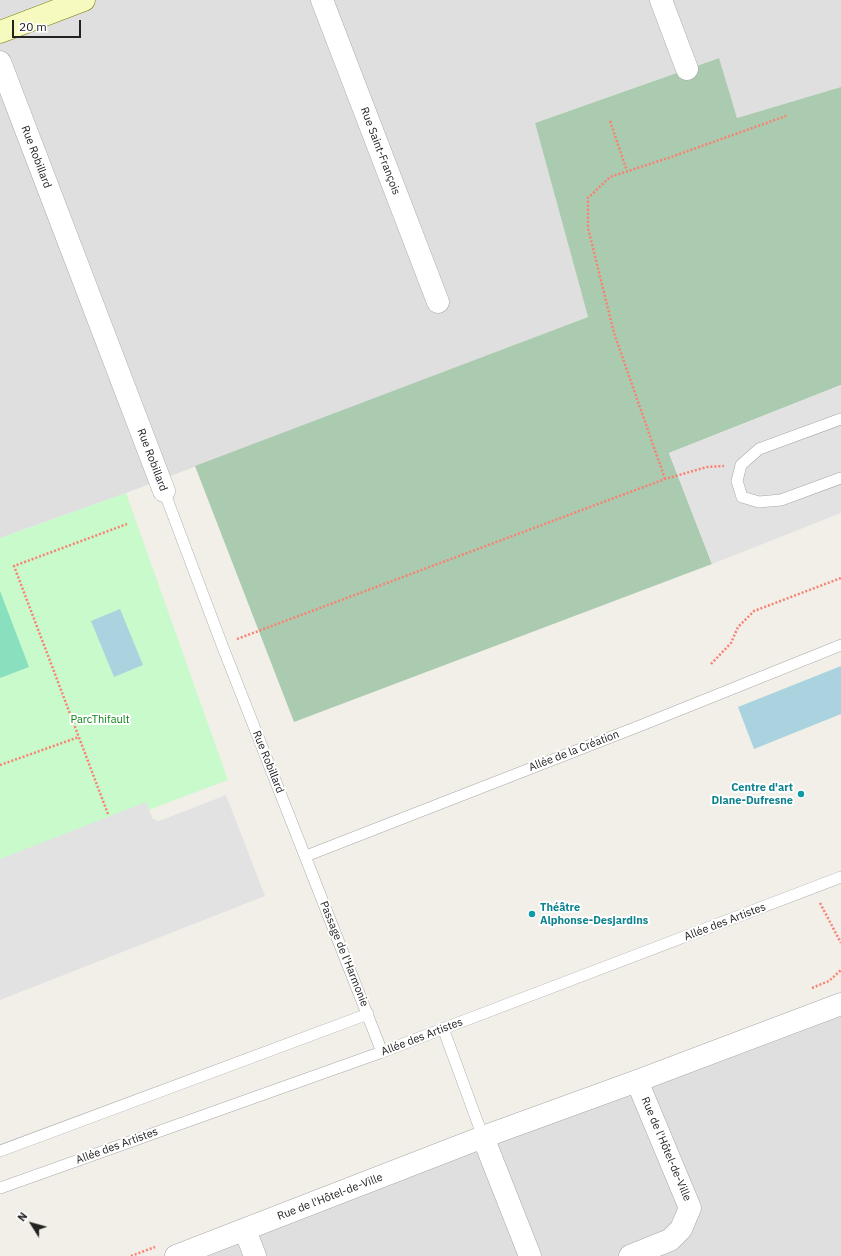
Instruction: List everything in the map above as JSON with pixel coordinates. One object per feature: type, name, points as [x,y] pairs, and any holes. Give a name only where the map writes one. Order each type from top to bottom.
[{"type":"main road","points":[[0,32],[84,0]]},
{"type":"street","name":"Rue Saint-François","points":[[322,0],[438,302]]},
{"type":"street","points":[[661,0],[687,69]]},
{"type":"street","name":"Rue Robillard","points":[[0,62],[164,491]]},
{"type":"street","name":"Rue de l'Hôtel-de-Ville","points":[[176,1256],[483,1137],[841,1004]]},
{"type":"street","name":"Rue de l'Hôtel-de-Ville","points":[[630,1256],[670,1240],[681,1229],[690,1208],[637,1081]]},
{"type":"street","points":[[483,1137],[530,1256]]},
{"type":"street","points":[[245,1230],[255,1256]]},
{"type":"lane","points":[[841,419],[759,449],[742,465],[737,481],[742,497],[759,502],[781,500],[841,478]]},
{"type":"lane","name":"Rue Robillard","points":[[164,491],[222,645],[306,856]]},
{"type":"lane","name":"Allée de la Création","points":[[306,856],[642,725],[841,644]]},
{"type":"lane","name":"Passage de l'Harmonie","points":[[306,856],[382,1052]]},
{"type":"lane","name":"Allée des Artistes","points":[[0,1188],[382,1052],[841,878]]},
{"type":"lane","points":[[0,1151],[368,1014]]},
{"type":"lane","points":[[443,1028],[483,1137]]},
{"type":"path","points":[[665,479],[614,333],[588,228],[588,198],[610,177],[786,116]]},
{"type":"path","points":[[610,121],[627,171]]},
{"type":"path","points":[[222,645],[665,479],[707,467],[742,465]]},
{"type":"path","points":[[108,814],[14,566],[127,524]]},
{"type":"path","points":[[711,664],[731,644],[738,628],[754,611],[841,578]]},
{"type":"path","points":[[0,765],[79,737]]},
{"type":"path","points":[[813,888],[841,943]]},
{"type":"shaded area","points":[[0,0],[841,0],[841,87],[737,118],[718,58],[535,123],[588,317],[126,493],[0,538]]},
{"type":"shaded area","points":[[841,385],[841,513],[712,564],[669,453]]},
{"type":"shaded area","points":[[226,795],[265,896],[0,1000],[0,859],[146,802],[153,819],[159,821]]},
{"type":"shaded area","points":[[841,1004],[841,1256],[175,1256]]},
{"type":"green space","points":[[719,58],[737,118],[841,87],[841,385],[669,453],[712,564],[294,722],[195,466],[588,317],[535,123]]},
{"type":"green space","name":"ParcThifault","points":[[126,493],[228,780],[0,866],[0,538]]},
{"type":"green space","points":[[0,591],[29,667],[0,678]]},
{"type":"water","points":[[120,609],[143,665],[114,677],[91,621]]},
{"type":"water","points":[[841,666],[841,714],[754,749],[738,707]]},
{"type":"place","name":"Centre d'art Diane-Dufresne","points":[[801,794]]},
{"type":"place","name":"Théâtre Alphonse-Desjardins","points":[[532,914]]}]
